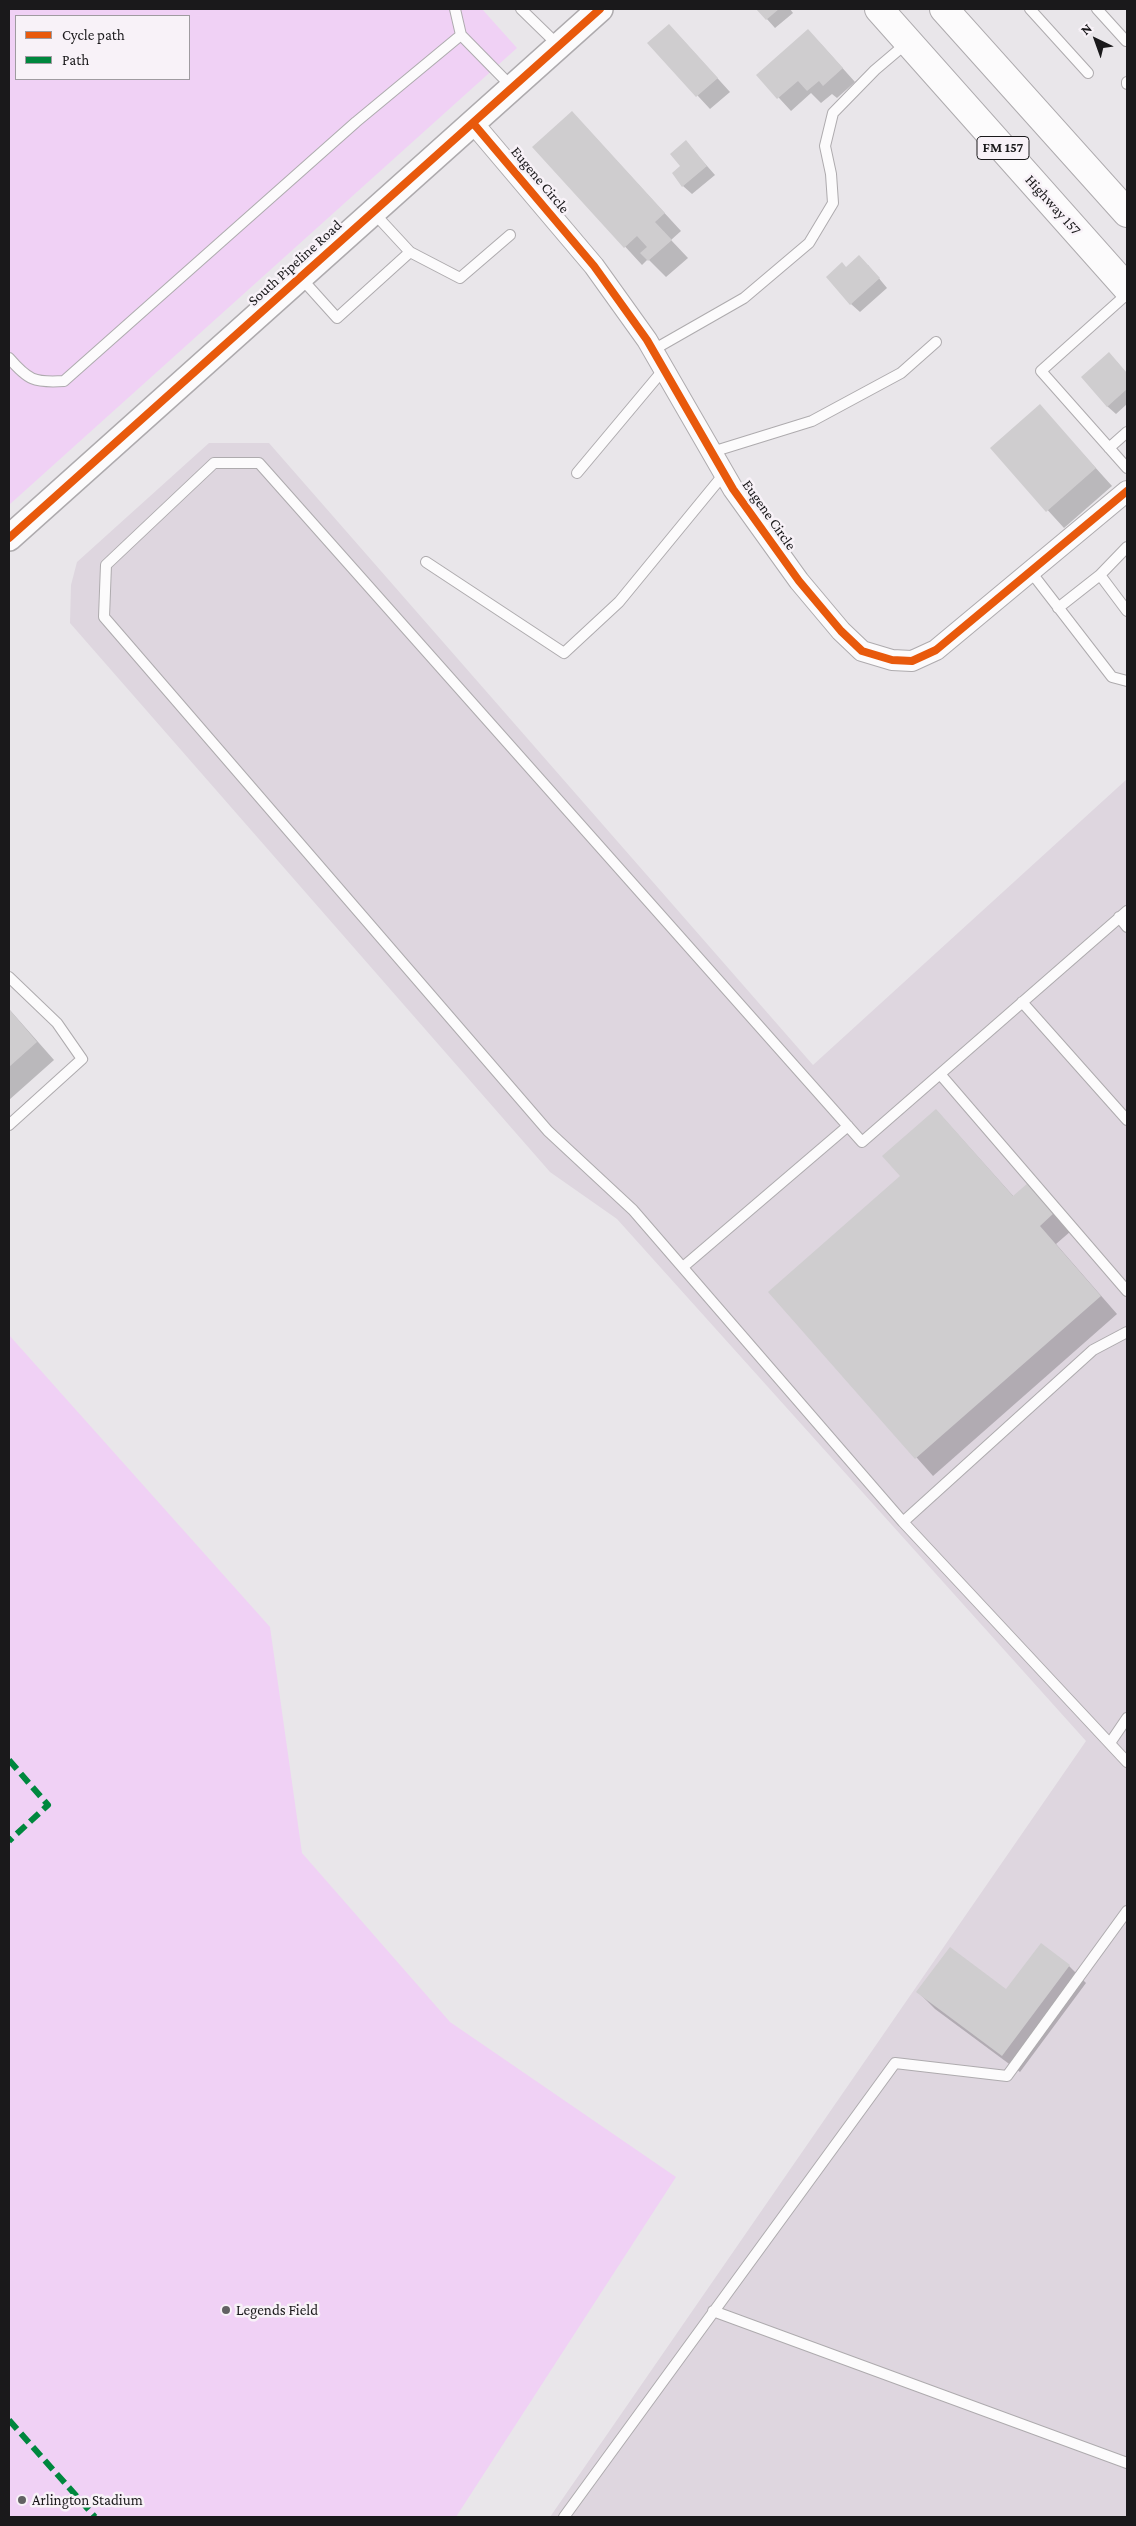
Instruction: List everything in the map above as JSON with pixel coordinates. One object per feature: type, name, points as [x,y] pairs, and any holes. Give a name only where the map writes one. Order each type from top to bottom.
[{"type":"main road","name":"Highway 157","points":[[879,9],[1127,288]]},
{"type":"main road","name":"FM 157","points":[[944,9],[1127,213]]},
{"type":"street","name":"South Pipeline Road","points":[[9,538],[600,9]]},
{"type":"street","name":"Eugene Circle","points":[[473,123],[594,266],[653,350],[724,474],[799,581],[841,631],[862,651],[892,660],[912,661],[936,650],[1127,491]]},
{"type":"lane","points":[[455,9],[461,35],[512,88]]},
{"type":"lane","points":[[521,9],[558,46]]},
{"type":"lane","points":[[1030,9],[1088,73]]},
{"type":"lane","points":[[1097,9],[1126,41]]},
{"type":"lane","points":[[9,358],[23,375],[33,380],[64,380],[356,122],[461,35]]},
{"type":"lane","points":[[653,350],[744,298],[809,243],[833,203],[831,174],[825,146],[833,113],[875,70],[908,42]]},
{"type":"lane","points":[[373,212],[410,252],[460,278],[510,235]]},
{"type":"lane","points":[[300,278],[337,318],[410,252]]},
{"type":"lane","points":[[1127,294],[1041,372],[1127,468]]},
{"type":"lane","points":[[712,452],[812,421],[901,373],[936,342]]},
{"type":"lane","points":[[577,473],[664,369]]},
{"type":"lane","points":[[1109,448],[1127,432]]},
{"type":"lane","points":[[1127,927],[1123,914],[862,1142],[259,463],[214,463],[106,565],[104,617],[548,1131],[633,1210],[903,1522],[1127,1762]]},
{"type":"lane","points":[[426,562],[564,653],[619,602],[724,474]]},
{"type":"lane","points":[[1058,608],[1100,575],[1127,547]]},
{"type":"lane","points":[[1030,572],[1112,677],[1127,680]]},
{"type":"lane","points":[[1100,575],[1127,611]]},
{"type":"lane","points":[[9,977],[57,1023],[82,1059],[9,1125]]},
{"type":"lane","points":[[1022,1002],[1127,1120]]},
{"type":"lane","points":[[940,1074],[1127,1291]]},
{"type":"lane","points":[[683,1267],[848,1126]]},
{"type":"lane","points":[[903,1522],[1093,1350],[1127,1332]]},
{"type":"lane","points":[[1110,1743],[1127,1718]]},
{"type":"lane","points":[[564,2517],[895,2063],[1008,2076],[1127,1911]]},
{"type":"lane","points":[[713,2311],[1127,2463]]},
{"type":"shaded area","points":[[9,9],[482,9],[517,48],[9,505]]},
{"type":"shaded area","points":[[209,443],[269,443],[813,1065],[1127,779],[1127,2517],[550,2517],[1086,1741],[617,1219],[550,1172],[70,623],[71,585],[77,562]]},
{"type":"shaded area","points":[[9,1335],[270,1627],[302,1853],[450,2022],[676,2177],[456,2517],[9,2517]]},
{"type":"building","points":[[756,9],[779,9],[766,20]]},
{"type":"building","points":[[669,24],[718,78],[696,97],[647,43]]},
{"type":"building","points":[[808,29],[843,68],[823,86],[819,81],[807,91],[798,81],[777,99],[756,75]]},
{"type":"building","points":[[572,111],[665,213],[655,222],[672,240],[648,261],[640,253],[647,247],[637,236],[624,248],[532,147]]},
{"type":"building","points":[[686,140],[707,166],[682,187],[672,173],[680,166],[670,154]]},
{"type":"building","points":[[859,255],[880,278],[850,305],[826,277],[842,262],[846,267]]},
{"type":"building","points":[[1109,352],[1127,373],[1127,389],[1107,407],[1081,377]]},
{"type":"building","points":[[1040,404],[1096,468],[1046,512],[990,448]]},
{"type":"building","points":[[9,1009],[37,1042],[9,1067]]},
{"type":"building","points":[[936,1109],[1013,1196],[1028,1183],[1054,1213],[1040,1226],[1101,1296],[915,1459],[768,1292],[900,1176],[882,1156]]},
{"type":"building","points":[[1041,1943],[1070,1965],[1002,2056],[916,1992],[950,1947],[1006,1989]]},
{"type":"marked path","points":[[9,1760],[48,1805],[9,1841]]},
{"type":"marked path","points":[[9,2420],[95,2517]]},
{"type":"cycle path","points":[[9,538],[600,9]]},
{"type":"cycle path","points":[[473,123],[594,266],[647,340],[733,489],[799,581],[841,631],[862,651],[892,660],[912,661],[936,650],[1127,491]]},
{"type":"place","name":"Legends Field","points":[[226,2310]]},
{"type":"place","name":"Arlington Stadium","points":[[22,2500]]}]
